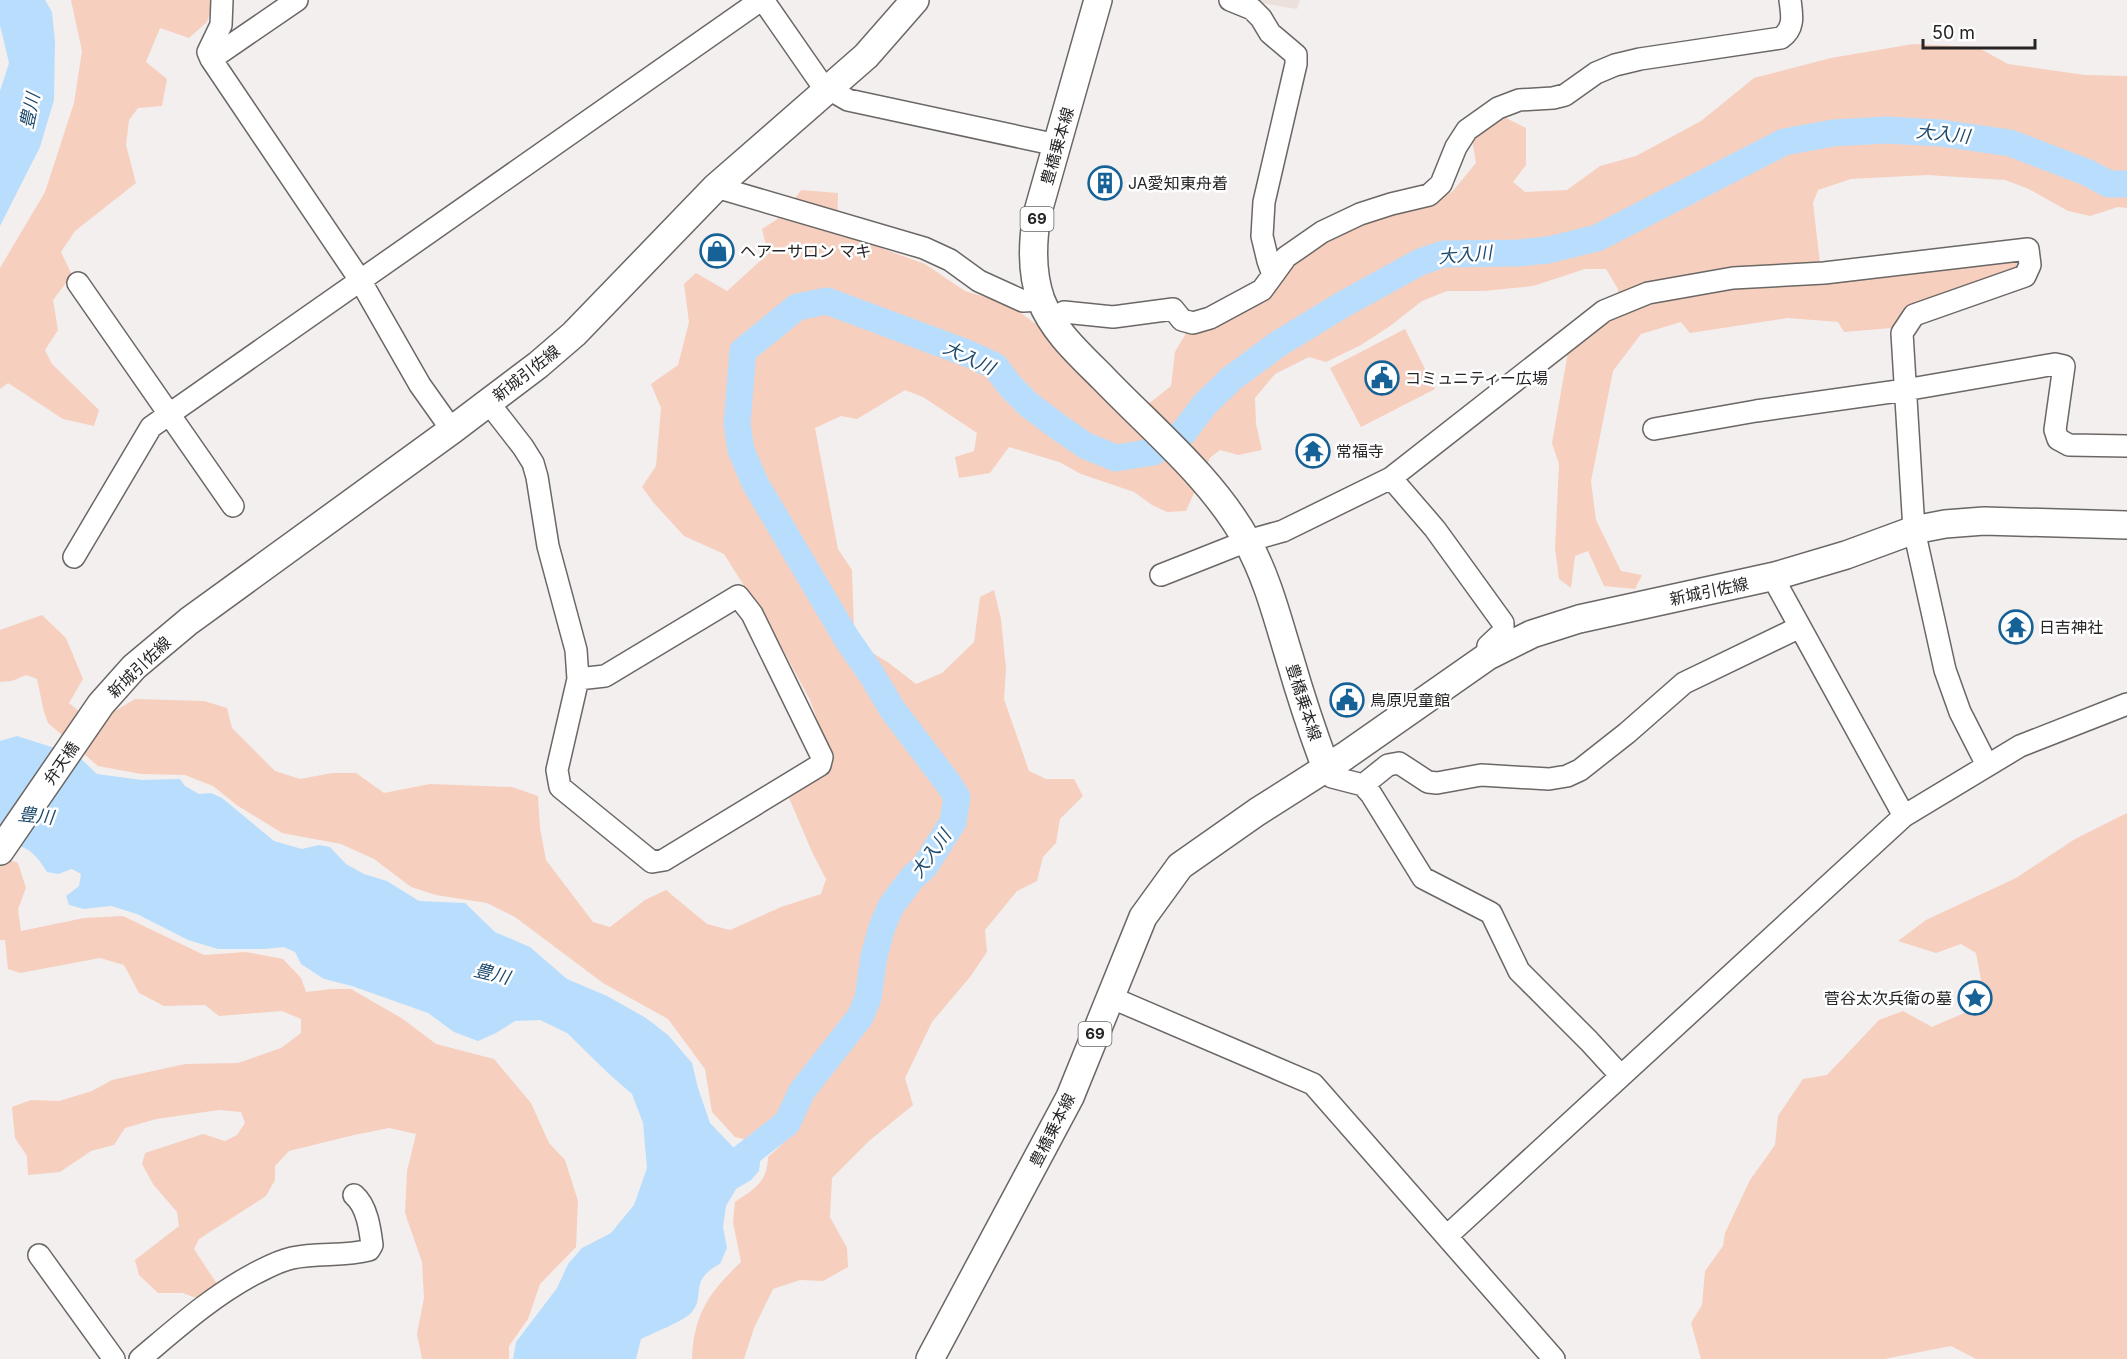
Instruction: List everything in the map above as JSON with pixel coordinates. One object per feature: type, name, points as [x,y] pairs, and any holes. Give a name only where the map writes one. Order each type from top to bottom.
[{"type":"main road","name":"新城引佐線","points":[[101,704],[134,667],[189,621],[452,430],[574,334],[716,187],[866,56],[915,0]]},
{"type":"main road","name":"豊橋乗本線","points":[[930,1359],[1070,1097],[1143,917],[1180,866],[1257,812],[1326,768],[1306,715],[1268,585],[1247,541],[1224,503],[1202,478],[1071,345],[1046,309],[1034,270],[1033,237],[1037,215],[1098,0]]},
{"type":"main road","name":"新城引佐線","points":[[1326,768],[1488,656],[1532,634],[1579,619],[1775,576],[1846,555],[1914,530],[1944,524],[1984,521],[2127,525]]},
{"type":"main road","name":"弁天橋","points":[[0,851],[101,704]]},
{"type":"street","points":[[222,0],[221,25],[208,52],[211,59],[360,280],[420,385],[452,430]]},
{"type":"street","points":[[211,59],[297,0]]},
{"type":"street","points":[[74,557],[151,428],[762,0],[822,85],[848,100],[1057,146]]},
{"type":"street","points":[[1230,0],[1252,9],[1270,33],[1296,55],[1296,64],[1264,202],[1263,236],[1273,275]]},
{"type":"street","points":[[716,187],[924,248],[950,260],[979,281],[1046,309],[1113,317],[1173,309],[1182,320],[1193,323],[1210,318],[1262,290],[1286,257],[1322,232],[1360,214],[1429,195],[1441,184],[1456,147],[1467,130],[1498,108],[1519,100],[1553,98],[1565,94],[1596,73],[1623,63],[1781,38],[1788,33],[1792,22],[1791,0]]},
{"type":"street","points":[[1161,574],[1247,541],[1283,531],[1391,478],[1604,311],[1648,293],[1732,278],[1824,273],[2028,249],[2030,265],[2025,276],[1914,315],[1902,333],[1914,530],[1945,670],[1960,712],[1987,765]]},
{"type":"street","points":[[78,283],[233,506]]},
{"type":"street","points":[[1654,429],[2055,364],[2064,366],[2055,430],[2058,439],[2069,445],[2127,446]]},
{"type":"street","points":[[488,402],[533,463],[548,546],[576,650],[578,679],[557,770],[560,787],[652,862],[664,860],[820,765],[822,757],[752,614],[738,596],[605,676],[578,679]]},
{"type":"street","points":[[1391,478],[1435,529],[1503,623],[1503,632],[1488,646],[1488,656]]},
{"type":"street","points":[[1775,576],[1777,585],[1904,816]]},
{"type":"street","points":[[1363,785],[1388,765],[1399,763],[1428,782],[1437,783],[1481,775],[1549,779],[1567,776],[1590,763],[1684,683],[1800,627]]},
{"type":"street","points":[[1447,1236],[1904,816],[2020,747],[2127,704]]},
{"type":"street","points":[[1326,768],[1332,777],[1363,785],[1371,794],[1423,878],[1491,913],[1519,970],[1621,1076]]},
{"type":"street","points":[[1110,997],[1313,1084],[1554,1359]]},
{"type":"street","points":[[140,1359],[209,1300],[275,1263],[315,1254],[340,1255],[369,1250],[372,1245],[363,1207],[354,1195]]},
{"type":"street","points":[[39,1255],[114,1359]]},
{"type":"shaded area","points":[[71,0],[214,0],[207,22],[189,38],[160,28],[146,62],[167,79],[162,106],[138,108],[129,120],[126,145],[136,183],[75,231],[61,252],[72,275],[53,300],[58,330],[45,350],[52,364],[99,410],[94,426],[63,419],[8,383],[0,389],[0,268],[45,192],[74,103],[82,51]]},
{"type":"shaded area","points":[[1244,0],[1300,0],[1297,9]]},
{"type":"shaded area","points":[[1913,44],[1977,47],[2008,64],[2085,75],[2127,76],[2127,208],[2118,207],[2090,216],[2068,211],[2029,189],[2005,180],[1927,175],[1851,179],[1818,190],[1813,203],[1820,263],[1835,281],[1879,278],[1917,270],[2019,260],[2020,271],[1901,316],[1891,328],[1844,332],[1838,322],[1788,318],[1690,333],[1681,322],[1641,334],[1613,371],[1591,481],[1596,520],[1621,571],[1642,575],[1635,589],[1604,586],[1588,551],[1575,556],[1571,588],[1559,579],[1555,548],[1559,464],[1552,443],[1568,352],[1619,309],[1618,289],[1606,269],[1585,269],[1533,286],[1484,291],[1447,291],[1422,301],[1361,345],[1326,362],[1309,357],[1275,374],[1255,398],[1256,424],[1262,450],[1238,455],[1220,450],[1210,458],[1186,511],[1167,512],[1134,492],[1081,474],[1059,462],[1009,447],[990,473],[959,478],[955,457],[974,451],[977,433],[923,397],[905,390],[857,419],[841,416],[815,428],[838,549],[852,570],[854,629],[863,647],[916,684],[942,673],[974,642],[980,597],[994,590],[1001,619],[1006,669],[1004,699],[1029,771],[1046,779],[1074,779],[1083,796],[1060,819],[1056,843],[1043,857],[1037,881],[1017,891],[985,930],[987,952],[970,977],[932,1022],[905,1078],[913,1105],[869,1141],[832,1178],[830,1217],[847,1248],[848,1267],[823,1281],[800,1280],[773,1289],[754,1328],[744,1359],[692,1359],[693,1343],[705,1305],[720,1284],[741,1262],[733,1222],[735,1202],[759,1184],[765,1173],[768,1157],[789,1138],[771,1126],[752,1141],[735,1137],[712,1112],[705,1069],[668,1019],[603,983],[515,917],[487,903],[436,895],[411,887],[374,859],[341,844],[282,833],[238,806],[213,786],[185,775],[141,774],[98,766],[48,723],[37,679],[26,675],[12,681],[0,682],[0,630],[42,615],[66,638],[83,679],[69,703],[99,728],[115,711],[135,699],[204,701],[227,708],[232,728],[275,771],[300,779],[332,773],[356,773],[384,793],[430,784],[512,787],[538,796],[540,828],[546,860],[593,922],[610,927],[645,900],[666,890],[707,924],[730,930],[781,907],[821,894],[826,879],[789,798],[818,777],[830,755],[810,700],[774,633],[724,554],[684,536],[642,487],[656,466],[661,408],[651,384],[678,365],[689,322],[684,284],[696,273],[727,291],[768,254],[762,229],[782,216],[801,190],[838,193],[837,232],[925,264],[965,291],[1010,305],[1147,405],[1171,386],[1175,352],[1186,333],[1211,327],[1317,240],[1452,192],[1476,163],[1472,139],[1500,115],[1526,128],[1526,165],[1513,182],[1525,192],[1567,190],[1600,166],[1636,156],[1701,121],[1754,78],[1831,58]]},
{"type":"shaded area","name":"コミュニティー広場","points":[[1405,329],[1435,389],[1361,427],[1330,368]]},
{"type":"shaded area","points":[[2127,813],[2127,1359],[1976,1359],[1951,1346],[1884,1359],[1701,1359],[1691,1323],[1702,1305],[1705,1271],[1723,1246],[1725,1233],[1750,1180],[1775,1145],[1778,1116],[1803,1079],[1827,1075],[1879,1020],[1903,1011],[1932,1027],[1964,1013],[1982,985],[1976,953],[1961,944],[1936,953],[1898,941],[1926,920],[2016,878],[2075,839]]},
{"type":"shaded area","points":[[0,856],[18,863],[26,888],[18,909],[21,931],[84,918],[123,916],[204,955],[246,952],[283,959],[301,978],[306,992],[351,989],[403,1019],[436,1044],[494,1059],[531,1103],[549,1143],[565,1160],[578,1201],[576,1247],[540,1284],[528,1319],[509,1346],[509,1359],[422,1359],[417,1334],[424,1298],[422,1262],[405,1213],[407,1171],[416,1134],[389,1128],[289,1151],[275,1166],[275,1180],[266,1196],[199,1239],[194,1249],[217,1284],[196,1298],[183,1293],[158,1293],[139,1275],[135,1260],[179,1226],[177,1212],[153,1184],[142,1164],[145,1153],[203,1134],[225,1141],[237,1135],[245,1123],[241,1112],[219,1110],[156,1119],[125,1128],[114,1145],[91,1151],[60,1172],[28,1175],[27,1156],[15,1138],[12,1107],[31,1100],[59,1101],[92,1091],[112,1080],[185,1064],[238,1063],[281,1048],[301,1033],[301,1019],[282,1011],[219,1016],[205,1005],[164,1006],[139,993],[124,965],[100,958],[20,973],[8,969],[5,940],[0,940]]},
{"type":"water","name":"豊川","points":[[0,0],[45,0],[52,12],[55,41],[54,100],[40,147],[0,226],[0,91],[9,63],[0,25]]},
{"type":"water","name":"豊川","points":[[17,736],[77,755],[97,774],[142,780],[180,779],[185,786],[199,794],[211,793],[222,798],[274,841],[302,849],[319,845],[330,847],[346,864],[364,874],[387,881],[419,901],[465,903],[495,932],[530,947],[567,979],[607,996],[646,1018],[668,1035],[692,1063],[710,1123],[735,1149],[750,1147],[761,1154],[759,1171],[751,1180],[736,1189],[726,1206],[723,1227],[727,1248],[720,1264],[704,1276],[698,1301],[691,1313],[674,1324],[641,1339],[636,1359],[513,1359],[516,1342],[557,1288],[568,1264],[582,1248],[611,1233],[634,1205],[647,1168],[643,1123],[632,1094],[567,1033],[540,1020],[515,1021],[478,1041],[454,1032],[428,1013],[352,986],[324,979],[301,964],[295,952],[284,947],[218,949],[188,940],[137,914],[111,906],[84,909],[69,905],[66,896],[79,886],[81,874],[72,869],[58,874],[47,872],[28,850],[16,845],[0,844],[0,741]]},
{"type":"waterway","name":"大入川","points":[[724,1172],[787,1123],[802,1091],[860,1017],[868,998],[874,956],[882,927],[891,906],[912,878],[925,866],[953,822],[957,797],[892,709],[847,639],[755,483],[741,450],[737,424],[743,351],[797,307],[827,301],[969,354],[995,366],[1028,404],[1086,446],[1116,458],[1153,452],[1183,433],[1205,404],[1232,378],[1278,344],[1420,262],[1443,254],[1518,253],[1548,250],[1597,238],[1784,142],[1833,133],[1886,130],[1941,133],[2010,143],[2086,172],[2109,184],[2127,184]]},
{"type":"place","name":"JA愛知東舟着","points":[[1105,183]]},
{"type":"place","name":"ヘアーサロン マキ","points":[[717,251]]},
{"type":"place","name":"コミュニティー広場","points":[[1382,378]]},
{"type":"place","name":"常福寺","points":[[1313,451]]},
{"type":"place","name":"日吉神社","points":[[2016,627]]},
{"type":"place","name":"鳥原児童館","points":[[1347,700]]},
{"type":"place","name":"菅谷太次兵衛の墓","points":[[1975,998]]}]
